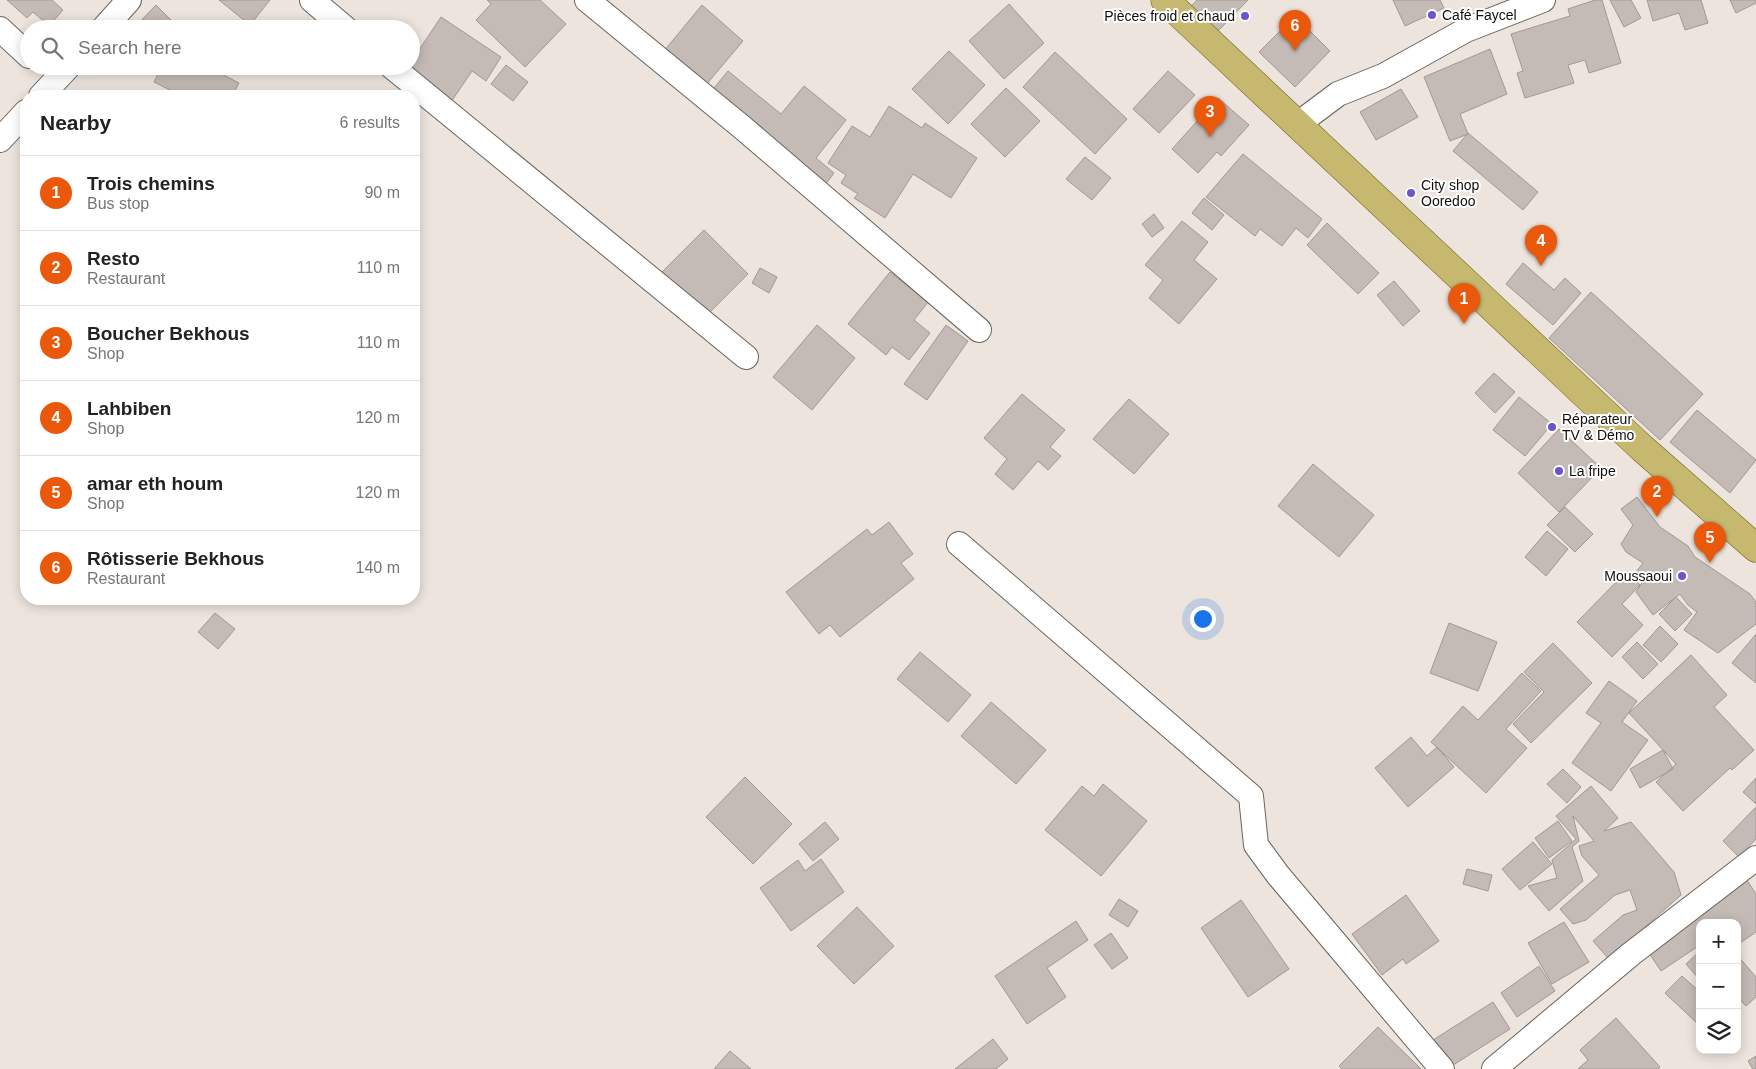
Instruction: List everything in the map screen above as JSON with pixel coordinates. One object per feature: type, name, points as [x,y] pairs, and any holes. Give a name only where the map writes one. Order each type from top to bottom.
[{"type":"main road","points":[[1165,0],[1642,448],[1756,548]]},
{"type":"street","points":[[111,20],[130,0]]},
{"type":"street","points":[[312,0],[335,20]]},
{"type":"street","points":[[587,0],[980,330]]},
{"type":"street","points":[[1298,124],[1338,94],[1383,76],[1466,30],[1543,0]]},
{"type":"street","points":[[0,30],[20,48]]},
{"type":"street","points":[[402,75],[746,357]]},
{"type":"street","points":[[0,140],[20,118]]},
{"type":"street","points":[[959,544],[1251,796],[1256,846],[1278,876],[1442,1069]]},
{"type":"street","points":[[1494,1069],[1632,954],[1756,858]]},
{"type":"building","points":[[7,0],[52,0],[63,10],[54,20],[42,20],[33,12],[27,18]]},
{"type":"building","points":[[219,0],[270,0],[254,20],[244,20]]},
{"type":"building","points":[[487,0],[540,0],[566,24],[525,67],[476,20],[491,4]]},
{"type":"building","points":[[1197,0],[1248,0],[1217,32],[1191,6]]},
{"type":"building","points":[[1393,0],[1440,0],[1444,8],[1405,26]]},
{"type":"building","points":[[1595,0],[1602,0],[1621,63],[1589,73],[1585,60],[1568,65],[1574,83],[1525,98],[1517,73],[1523,71],[1511,34],[1570,16],[1568,9]]},
{"type":"building","points":[[1610,0],[1631,0],[1641,18],[1624,27]]},
{"type":"building","points":[[1647,0],[1701,0],[1708,23],[1685,30],[1679,13],[1653,21]]},
{"type":"building","points":[[1730,0],[1756,0],[1756,3],[1736,13]]},
{"type":"building","points":[[1009,4],[1044,43],[1004,79],[969,41]]},
{"type":"building","points":[[156,5],[171,20],[142,20]]},
{"type":"building","points":[[702,5],[743,41],[705,86],[664,51]]},
{"type":"building","points":[[1295,16],[1330,51],[1295,87],[1259,52]]},
{"type":"building","points":[[441,17],[501,57],[486,81],[472,71],[449,105],[417,75],[420,75],[420,48]]},
{"type":"building","points":[[1490,49],[1507,94],[1460,114],[1468,134],[1450,141],[1424,77]]},
{"type":"building","points":[[949,51],[985,85],[948,124],[912,89]]},
{"type":"building","points":[[1055,52],[1127,119],[1095,154],[1023,87]]},
{"type":"building","points":[[506,65],[528,82],[513,101],[491,84]]},
{"type":"building","points":[[728,71],[781,114],[804,86],[846,120],[816,158],[834,173],[825,185],[710,93]]},
{"type":"building","points":[[1168,71],[1195,95],[1159,133],[1133,109]]},
{"type":"building","points":[[158,75],[223,75],[239,83],[235,90],[170,90],[154,82]]},
{"type":"building","points":[[1006,88],[1040,121],[1005,157],[971,124]]},
{"type":"building","points":[[1401,89],[1418,117],[1376,140],[1360,112]]},
{"type":"building","points":[[1218,98],[1249,125],[1221,156],[1217,152],[1198,173],[1172,149]]},
{"type":"building","points":[[889,106],[922,128],[925,123],[977,158],[951,198],[913,174],[885,218],[854,198],[858,194],[841,183],[846,175],[828,163],[852,126],[870,137]]},
{"type":"building","points":[[1468,133],[1538,192],[1523,210],[1453,151]]},
{"type":"building","points":[[1243,154],[1322,219],[1308,238],[1296,228],[1282,246],[1260,229],[1255,236],[1206,197]]},
{"type":"building","points":[[1085,157],[1111,178],[1092,200],[1066,179]]},
{"type":"building","points":[[1204,198],[1224,215],[1212,230],[1192,213]]},
{"type":"building","points":[[1154,214],[1164,228],[1152,237],[1142,224]]},
{"type":"building","points":[[1182,221],[1208,242],[1194,260],[1217,279],[1179,324],[1149,298],[1163,280],[1145,265]]},
{"type":"building","points":[[1327,223],[1379,273],[1358,294],[1307,245]]},
{"type":"building","points":[[704,230],[748,274],[709,313],[652,282]]},
{"type":"building","points":[[1523,263],[1554,290],[1565,278],[1581,293],[1553,325],[1506,284]]},
{"type":"building","points":[[760,268],[777,277],[769,293],[752,283]]},
{"type":"building","points":[[890,272],[928,302],[914,320],[930,333],[909,360],[892,347],[886,355],[848,324]]},
{"type":"building","points":[[1394,281],[1420,311],[1403,326],[1377,295]]},
{"type":"building","points":[[1591,292],[1703,394],[1660,440],[1549,338]]},
{"type":"building","points":[[817,325],[855,358],[812,410],[773,377]]},
{"type":"building","points":[[946,325],[968,341],[927,400],[904,384]]},
{"type":"building","points":[[1494,373],[1515,392],[1495,413],[1475,393]]},
{"type":"building","points":[[1022,394],[1065,430],[1050,447],[1061,456],[1048,470],[1038,461],[1013,490],[995,474],[1007,459],[984,438]]},
{"type":"building","points":[[1519,397],[1552,424],[1525,456],[1493,430]]},
{"type":"building","points":[[1129,399],[1169,434],[1134,474],[1093,439]]},
{"type":"building","points":[[1697,410],[1756,460],[1730,493],[1670,442]]},
{"type":"building","name":"La fripe","points":[[1559,429],[1601,468],[1559,512],[1518,473]]},
{"type":"building","points":[[1313,464],[1374,515],[1339,557],[1278,506]]},
{"type":"building","name":"Moussaoui","points":[[1637,497],[1660,527],[1688,546],[1695,557],[1750,594],[1756,602],[1756,624],[1718,653],[1684,630],[1697,612],[1688,605],[1680,594],[1653,615],[1636,592],[1643,581],[1636,572],[1643,563],[1626,552],[1621,544],[1633,525],[1621,509]]},
{"type":"building","points":[[1565,507],[1593,534],[1575,552],[1547,525]]},
{"type":"building","points":[[889,522],[913,554],[901,563],[914,579],[840,637],[830,625],[819,634],[786,592],[867,529],[872,535]]},
{"type":"building","points":[[1547,531],[1568,549],[1546,576],[1525,557]]},
{"type":"building","points":[[1627,571],[1640,585],[1622,604],[1643,625],[1612,657],[1577,622]]},
{"type":"building","points":[[1676,597],[1692,614],[1675,631],[1659,614]]},
{"type":"building","points":[[215,613],[235,629],[218,649],[198,632]]},
{"type":"building","points":[[1449,623],[1497,642],[1478,691],[1430,673]]},
{"type":"building","points":[[1660,626],[1678,644],[1661,662],[1643,645]]},
{"type":"building","points":[[1756,634],[1756,683],[1732,663]]},
{"type":"building","points":[[1637,642],[1658,664],[1643,679],[1622,657]]},
{"type":"building","points":[[1553,643],[1592,683],[1531,743],[1513,724],[1544,692],[1524,672]]},
{"type":"building","points":[[920,652],[971,695],[948,722],[897,679]]},
{"type":"building","points":[[1691,655],[1727,695],[1714,707],[1754,750],[1732,770],[1730,768],[1683,811],[1656,782],[1676,764],[1629,713]]},
{"type":"building","points":[[1522,673],[1541,691],[1506,729],[1527,748],[1486,793],[1431,742],[1463,706],[1478,720]]},
{"type":"building","points":[[1609,681],[1637,701],[1622,722],[1648,740],[1611,791],[1572,763],[1601,723],[1586,713]]},
{"type":"building","points":[[991,702],[1046,750],[1016,784],[961,736]]},
{"type":"building","points":[[1411,737],[1427,756],[1437,747],[1454,767],[1408,807],[1375,768]]},
{"type":"building","points":[[1663,750],[1673,769],[1640,788],[1630,769]]},
{"type":"building","points":[[1563,769],[1581,787],[1567,803],[1547,784]]},
{"type":"building","points":[[745,777],[792,824],[753,864],[706,817]]},
{"type":"building","points":[[1756,778],[1756,804],[1743,792]]},
{"type":"building","points":[[1103,784],[1147,821],[1101,876],[1045,830],[1082,786],[1094,796]]},
{"type":"building","points":[[1591,786],[1618,818],[1604,831],[1631,822],[1674,872],[1681,895],[1609,959],[1593,941],[1623,915],[1637,910],[1630,890],[1615,895],[1586,920],[1573,924],[1560,909],[1599,875],[1582,856],[1579,846],[1594,841],[1573,816],[1579,841],[1572,847],[1583,881],[1549,911],[1528,886],[1557,878],[1552,860],[1576,839],[1556,816]]},
{"type":"building","points":[[1756,807],[1756,839],[1739,857],[1723,841]]},
{"type":"building","points":[[1558,821],[1572,841],[1549,858],[1535,838]]},
{"type":"building","points":[[825,822],[839,839],[813,861],[799,844]]},
{"type":"building","points":[[1533,842],[1552,864],[1520,890],[1502,869]]},
{"type":"building","points":[[821,859],[844,892],[791,931],[760,888],[798,860],[805,871]]},
{"type":"building","points":[[1467,869],[1492,875],[1488,891],[1463,884]]},
{"type":"building","points":[[1745,877],[1756,894],[1756,932],[1741,942],[1741,919],[1696,919],[1696,948],[1661,971],[1647,950],[1708,911],[1704,904]]},
{"type":"building","points":[[1406,895],[1439,941],[1406,964],[1403,959],[1382,975],[1352,934]]},
{"type":"building","points":[[1119,899],[1138,911],[1128,927],[1109,915]]},
{"type":"building","points":[[1241,900],[1289,969],[1248,997],[1201,928]]},
{"type":"building","points":[[857,907],[894,946],[854,984],[817,946]]},
{"type":"building","points":[[1076,921],[1088,940],[1047,968],[1066,997],[1027,1024],[995,976]]},
{"type":"building","points":[[1564,922],[1589,962],[1552,984],[1528,943]]},
{"type":"building","points":[[1111,933],[1128,958],[1112,969],[1094,945]]},
{"type":"building","points":[[1696,955],[1696,975],[1686,964]]},
{"type":"building","points":[[1741,960],[1756,977],[1756,997],[1746,1006],[1741,1001]]},
{"type":"building","points":[[1539,966],[1555,991],[1517,1017],[1501,993]]},
{"type":"building","points":[[1682,976],[1696,988],[1696,1022],[1665,993]]},
{"type":"building","points":[[1493,1002],[1510,1029],[1450,1067],[1433,1040]]},
{"type":"building","points":[[1616,1018],[1660,1067],[1658,1069],[1578,1069],[1588,1060],[1580,1050]]},
{"type":"building","points":[[1378,1027],[1421,1069],[1342,1069],[1339,1066]]},
{"type":"building","points":[[993,1039],[1008,1059],[996,1069],[955,1069]]},
{"type":"building","points":[[730,1051],[751,1069],[714,1069]]},
{"type":"building","points":[[1756,1056],[1756,1069],[1753,1069],[1748,1061]]},
{"type":"place","name":"Café Faycel","points":[[1432,15]]},
{"type":"place","name":"Pièces froid et chaud","points":[[1245,16]]},
{"type":"place","name":"Rôtisserie Bekhous","points":[[1295,51]]},
{"type":"place","name":"Boucher Bekhous","points":[[1210,137]]},
{"type":"place","name":"City shop Ooredoo","points":[[1411,193]]},
{"type":"place","name":"Lahbiben","points":[[1541,266]]},
{"type":"place","name":"Trois chemins","points":[[1464,324]]},
{"type":"place","name":"Réparateur TV & Démo","points":[[1552,427]]},
{"type":"place","name":"La fripe","points":[[1559,471]]},
{"type":"place","name":"Resto","points":[[1657,517]]},
{"type":"place","name":"amar eth houm","points":[[1710,563]]},
{"type":"place","name":"Moussaoui","points":[[1682,576]]}]
